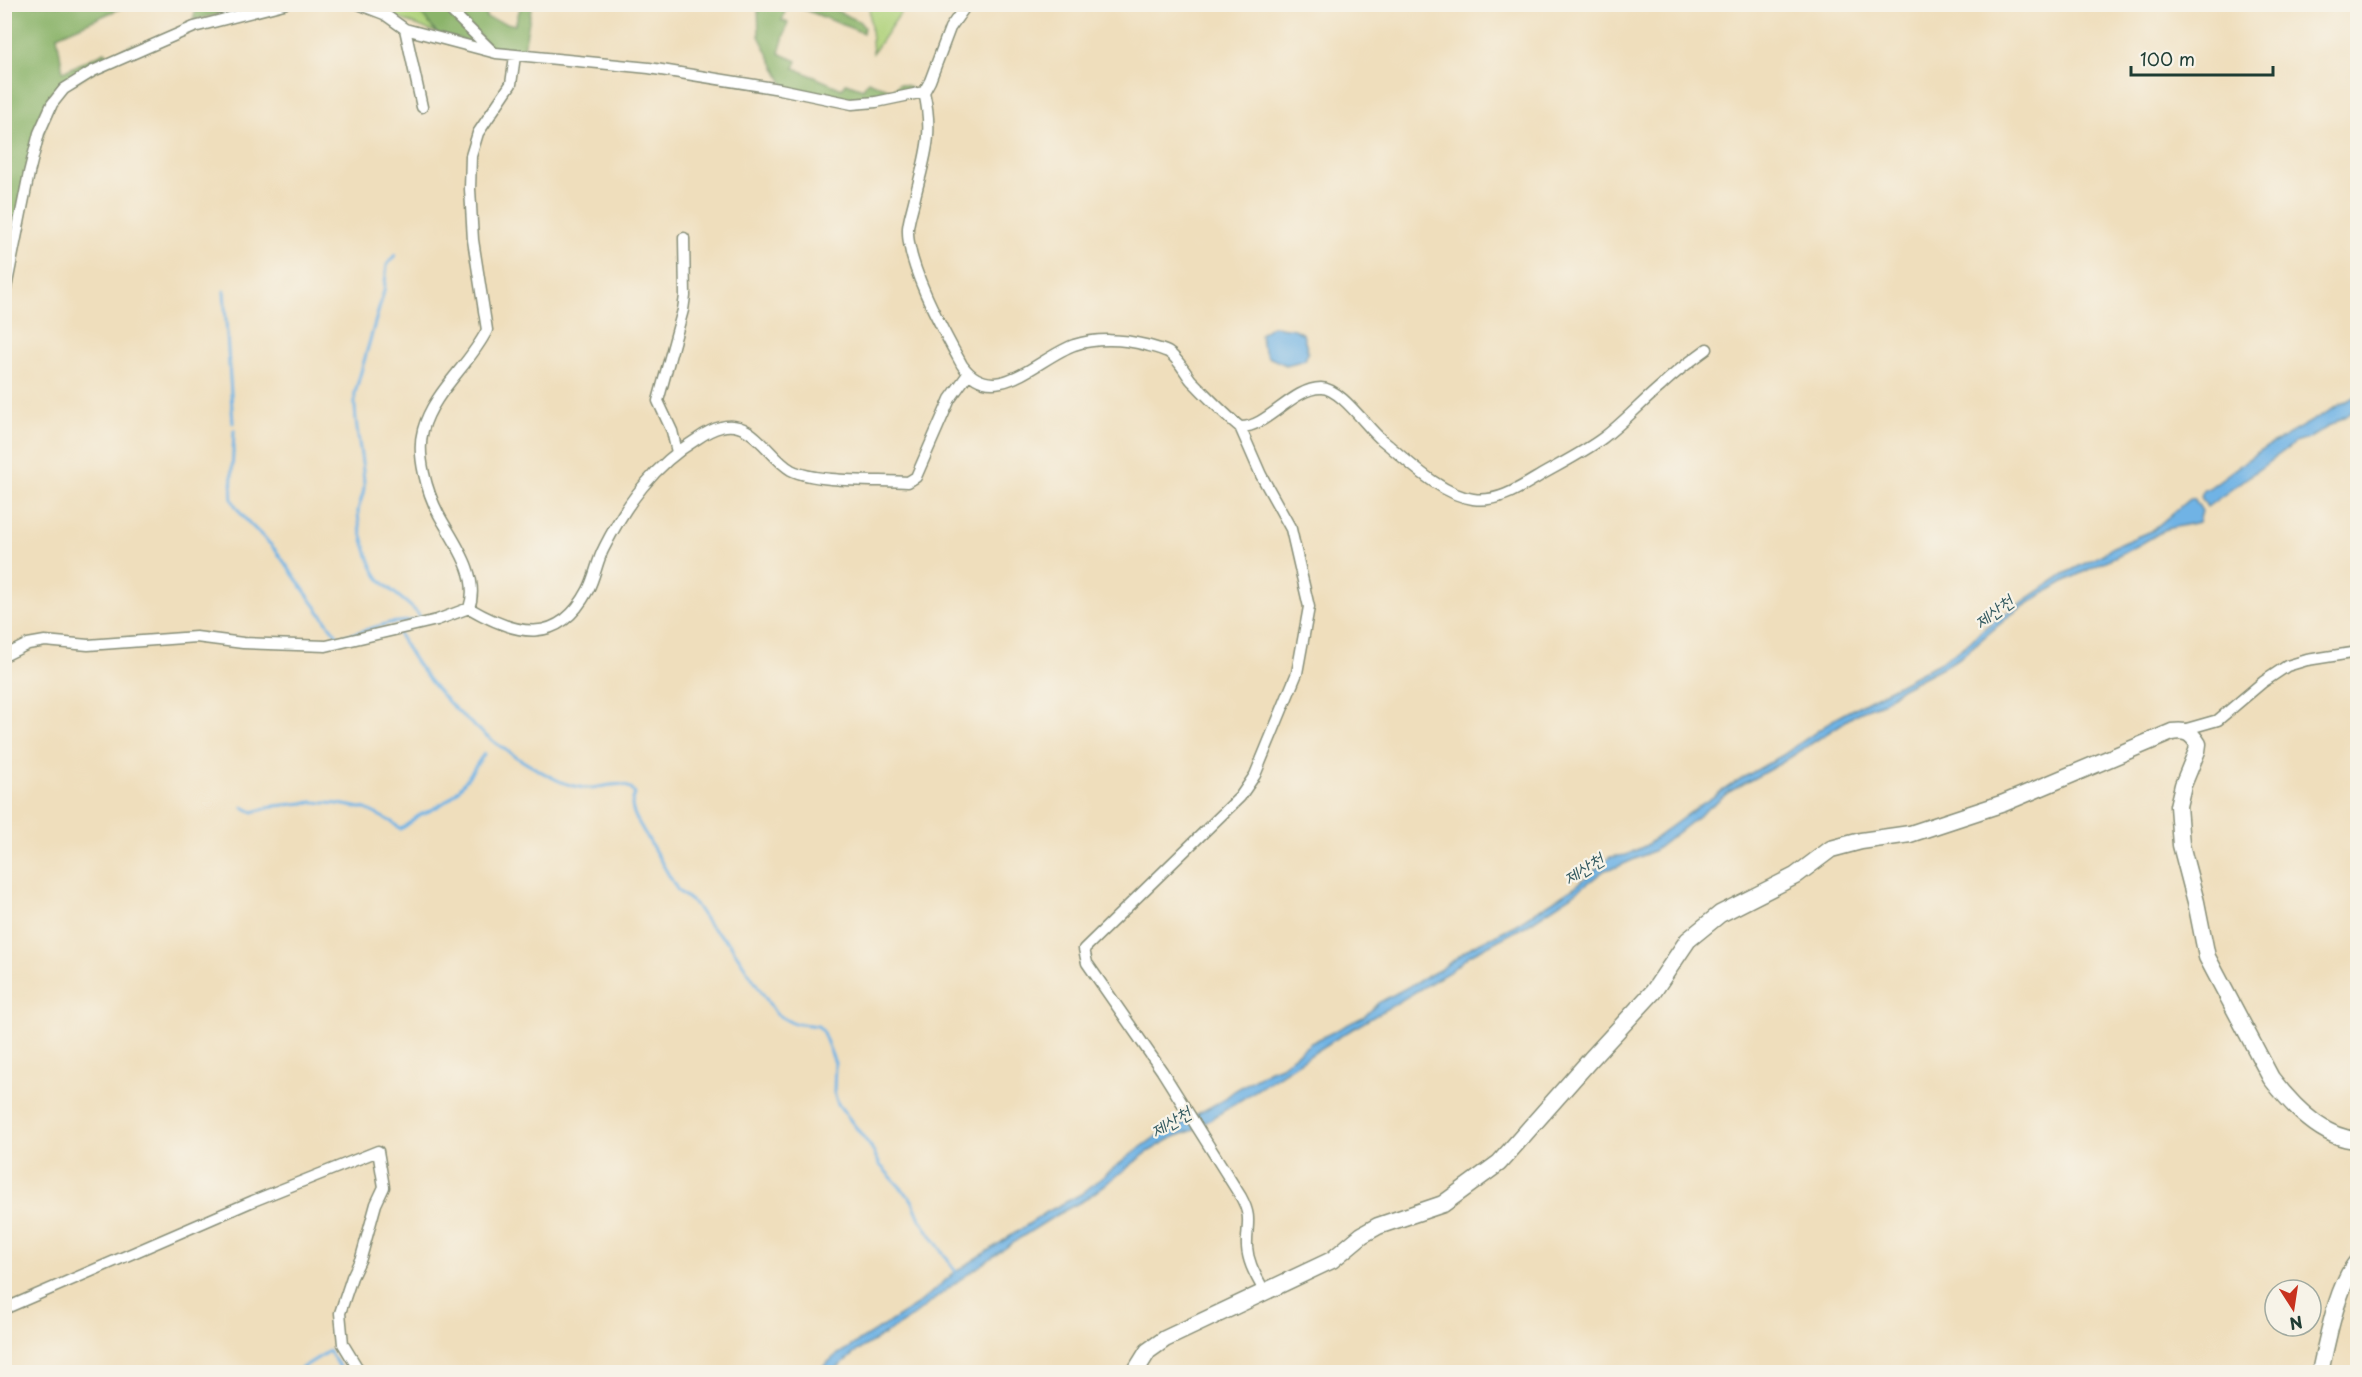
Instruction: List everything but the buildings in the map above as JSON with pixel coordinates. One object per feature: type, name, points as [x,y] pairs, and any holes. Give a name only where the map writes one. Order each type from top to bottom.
[{"type":"street","points":[[4,298],[34,151],[47,112],[63,89],[93,71],[194,27],[284,4]]},
{"type":"street","points":[[358,4],[384,14],[405,29],[515,56],[624,65],[780,89],[838,102],[876,102],[924,92]]},
{"type":"street","points":[[444,4],[496,53]]},
{"type":"street","points":[[967,4],[950,28],[924,92],[929,136],[908,228],[911,252],[926,294],[962,366],[968,374],[982,383],[1004,382],[1074,345],[1095,341],[1134,342],[1167,352],[1240,428],[1261,475],[1291,529],[1306,588],[1309,614],[1297,673],[1255,775],[1240,797],[1084,949],[1087,963],[1146,1047],[1248,1209],[1249,1258],[1264,1291]]},
{"type":"street","points":[[405,29],[422,107]]},
{"type":"street","points":[[469,608],[472,595],[469,575],[458,548],[437,512],[423,469],[421,442],[427,418],[436,402],[487,330],[473,240],[471,156],[478,133],[511,84],[515,56]]},
{"type":"street","points":[[677,452],[672,431],[658,400],[683,310],[685,296],[684,238]]},
{"type":"street","points":[[1240,428],[1259,421],[1307,392],[1322,388],[1330,390],[1350,407],[1379,438],[1440,485],[1473,499],[1490,498],[1526,484],[1602,438],[1707,349]]},
{"type":"street","points":[[469,608],[487,618],[526,632],[547,629],[562,621],[587,591],[596,564],[628,506],[659,468],[677,452],[711,430],[727,425],[743,429],[765,446],[784,466],[806,476],[908,482],[916,477],[950,399],[968,374]]},
{"type":"street","points":[[4,656],[28,644],[45,641],[88,645],[196,638],[243,643],[326,646],[448,617],[469,608]]},
{"type":"street","points":[[1135,1372],[1148,1351],[1165,1338],[1332,1260],[1362,1235],[1378,1226],[1443,1204],[1499,1163],[1653,992],[1688,940],[1720,914],[1795,876],[1831,849],[1861,841],[1910,834],[2004,803],[2160,735],[2218,720],[2263,682],[2287,666],[2307,660],[2358,652]]},
{"type":"street","points":[[2183,730],[2192,735],[2198,744],[2180,796],[2178,830],[2207,957],[2271,1078],[2280,1090],[2327,1131],[2343,1138],[2358,1140]]},
{"type":"street","points":[[4,1309],[253,1201],[378,1151],[384,1187],[376,1204],[364,1248],[340,1313],[343,1344],[360,1372]]},
{"type":"street","points":[[2319,1372],[2330,1327],[2346,1280],[2358,1261]]},
{"type":"green space","points":[[197,4],[260,4],[260,5],[193,20]]},
{"type":"green space","points":[[5,5],[128,5],[57,36],[63,72],[105,52],[108,56],[134,44],[136,47],[53,95],[5,278]]},
{"type":"green space","points":[[414,5],[437,33],[395,17],[389,6]]},
{"type":"green space","points":[[414,5],[441,5],[482,45],[437,33]]},
{"type":"green space","points":[[447,5],[487,5],[486,18],[515,25],[521,5],[532,5],[523,54],[496,51]]},
{"type":"green space","points":[[758,5],[787,5],[782,21],[788,22],[779,53],[797,61],[794,68],[842,89],[846,83],[863,89],[868,81],[893,91],[899,84],[908,86],[914,92],[852,101],[785,87],[759,36]]},
{"type":"green space","points":[[793,5],[824,5],[859,21],[864,27],[863,33]]},
{"type":"green space","points":[[869,5],[906,5],[873,53]]},
{"type":"water","points":[[1272,326],[1294,329],[1303,334],[1308,352],[1305,360],[1286,365],[1268,357],[1260,334]]},
{"type":"water","points":[[2357,395],[2357,409],[2308,439],[2295,443],[2207,507],[2201,497],[2203,490],[2258,452]]},
{"type":"water","points":[[2194,498],[2202,511],[2199,522],[2166,529],[2043,594],[2013,613],[1958,659],[1900,689],[1882,703],[1861,711],[1783,762],[1729,792],[1655,850],[1605,870],[1571,896],[1525,926],[1470,955],[1449,972],[1334,1040],[1194,1130],[1174,1137],[1148,1152],[1086,1199],[1020,1238],[958,1281],[908,1320],[857,1351],[832,1372],[817,1372],[835,1356],[917,1305],[954,1273],[1047,1212],[1081,1194],[1157,1136],[1180,1126],[1234,1091],[1281,1066],[1311,1043],[1365,1016],[1378,1003],[1441,969],[1471,947],[1515,925],[1576,886],[1610,857],[1626,855],[1645,846],[1699,806],[1783,755],[1836,718],[1937,664],[1965,646],[1987,626],[2064,574],[2113,547],[2153,530],[2188,500]]},
{"type":"waterway","points":[[234,430],[231,487],[232,499],[236,507],[277,552],[339,638],[389,623],[419,620],[421,618],[418,613],[378,577],[368,555],[358,518],[364,484],[355,416],[355,393],[384,291],[387,265],[395,255]]},
{"type":"waterway","points":[[224,291],[233,423]]},
{"type":"waterway","points":[[398,633],[417,664],[462,716],[517,758],[572,786],[594,788],[619,784],[635,794],[632,800],[633,812],[678,891],[695,904],[709,925],[730,944],[776,1014],[792,1023],[818,1026],[822,1030],[835,1063],[834,1093],[838,1104],[871,1147],[880,1165],[912,1200],[920,1219],[956,1272]]},
{"type":"waterway","points":[[243,807],[253,812],[275,806],[313,802],[339,804],[366,809],[392,822],[400,829],[451,797],[484,754]]},
{"type":"waterway","points":[[295,1372],[329,1351],[343,1372]]},
{"type":"water label","name":"제산천","points":[[1993,611]]},
{"type":"water label","name":"제산천","points":[[1583,868]]},
{"type":"water label","name":"제산천","points":[[1170,1121]]}]
